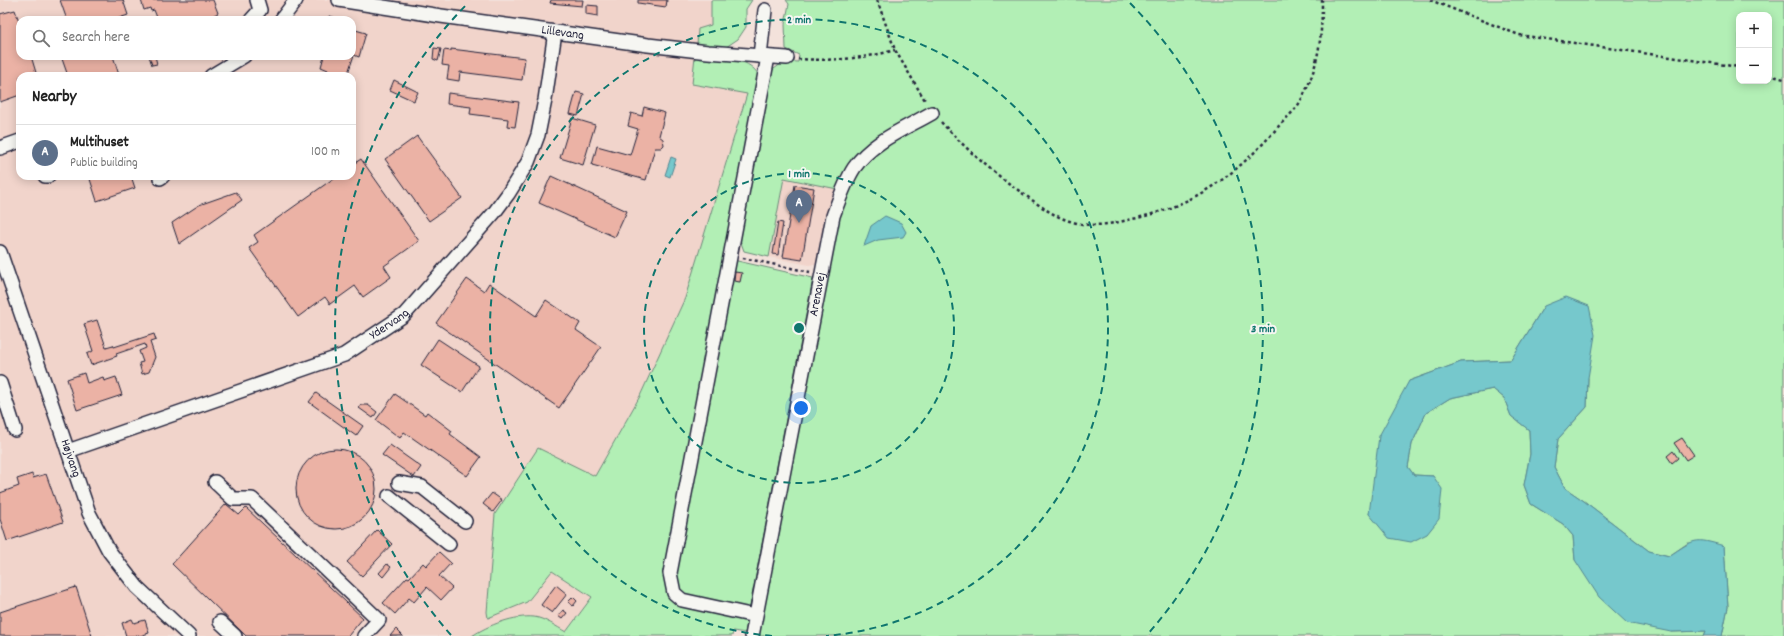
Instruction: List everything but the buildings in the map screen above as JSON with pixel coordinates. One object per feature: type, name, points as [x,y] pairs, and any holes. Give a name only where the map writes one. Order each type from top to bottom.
[{"type":"street","points":[[255,16],[260,10],[257,0]]},
{"type":"street","points":[[284,16],[296,0]]},
{"type":"street","name":"Lillevang","points":[[339,0],[648,45],[787,58]]},
{"type":"street","points":[[755,616],[682,600],[674,593],[670,573],[730,255],[764,56],[765,10]]},
{"type":"street","name":"Ydervang","points":[[68,452],[344,355],[404,315],[494,213],[528,162],[539,128],[555,32]]},
{"type":"street","points":[[218,72],[237,60]]},
{"type":"street","name":"Arenavej","points":[[752,636],[833,216],[854,168],[878,145],[932,113]]},
{"type":"street","points":[[0,148],[16,142]]},
{"type":"street","name":"Højvang","points":[[1,261],[90,513],[109,551],[137,587],[188,636]]},
{"type":"street","points":[[0,383],[5,414],[15,430]]},
{"type":"street","points":[[216,482],[233,499],[252,499],[379,620],[364,636]]},
{"type":"street","points":[[399,483],[422,487],[465,521]]},
{"type":"street","points":[[389,496],[449,544]]},
{"type":"street","points":[[220,622],[235,636]]},
{"type":"path","points":[[877,0],[895,50],[932,113],[958,141],[991,170],[1055,216],[1079,224],[1108,224],[1146,216],[1189,201],[1225,179],[1266,142],[1299,103],[1314,69],[1322,34],[1322,0]]},
{"type":"path","points":[[1430,0],[1519,35],[1736,67]]},
{"type":"path","points":[[787,58],[849,58],[874,56],[895,50]]},
{"type":"path","points":[[1772,76],[1784,79]]},
{"type":"path","points":[[730,255],[822,275]]},
{"type":"shaded area","points":[[0,0],[711,0],[711,25],[698,29],[747,93],[685,298],[640,396],[595,476],[495,514],[487,612],[488,618],[527,602],[552,571],[592,597],[566,632],[535,617],[516,619],[492,626],[472,636],[0,636]]},
{"type":"shaded area","points":[[784,178],[840,189],[820,263],[809,265],[769,257]]},
{"type":"green space","points":[[711,0],[752,0],[746,9],[746,27],[738,39],[726,47],[697,45],[698,29],[711,25]]},
{"type":"green space","points":[[786,0],[1784,0],[1784,636],[1722,636],[1728,607],[1724,546],[1688,543],[1669,556],[1649,551],[1565,488],[1554,467],[1558,439],[1587,407],[1588,378],[1544,306],[1511,360],[1461,362],[1409,381],[1369,514],[1433,476],[1414,475],[1408,467],[1412,444],[1426,413],[1450,398],[1493,389],[1504,398],[1511,416],[1529,430],[1530,454],[1524,485],[1531,504],[1563,524],[1573,536],[1575,560],[1671,632],[1706,631],[1704,636],[759,636],[835,227],[847,191],[784,178],[769,257],[744,251],[739,237],[767,74],[785,61],[798,62],[799,55],[786,49],[785,24],[789,4]]},
{"type":"green space","points":[[695,56],[740,61],[748,64],[759,76],[724,258],[813,278],[745,633],[733,631],[732,636],[472,636],[486,628],[510,619],[527,617],[542,619],[566,632],[592,597],[552,571],[527,602],[488,618],[487,612],[495,514],[538,448],[595,476],[640,396],[685,298],[747,94],[692,84]]},
{"type":"water","points":[[671,157],[676,159],[670,177],[665,175]]},
{"type":"water","points":[[885,216],[901,223],[906,232],[903,237],[878,240],[864,246],[871,226]]},
{"type":"water","points":[[1566,297],[1589,306],[1595,335],[1588,378],[1587,407],[1558,439],[1554,467],[1565,488],[1649,551],[1669,556],[1695,541],[1706,541],[1724,546],[1728,607],[1722,636],[1704,636],[1706,631],[1671,632],[1627,623],[1599,597],[1575,560],[1573,536],[1563,524],[1531,504],[1524,485],[1530,454],[1529,430],[1511,416],[1504,398],[1493,389],[1450,398],[1426,413],[1412,444],[1408,467],[1414,475],[1433,476],[1442,489],[1439,519],[1427,534],[1411,542],[1389,538],[1369,514],[1379,436],[1409,381],[1461,362],[1511,360],[1544,306]]},
{"type":"place","name":"Multihuset","points":[[799,223]]}]
